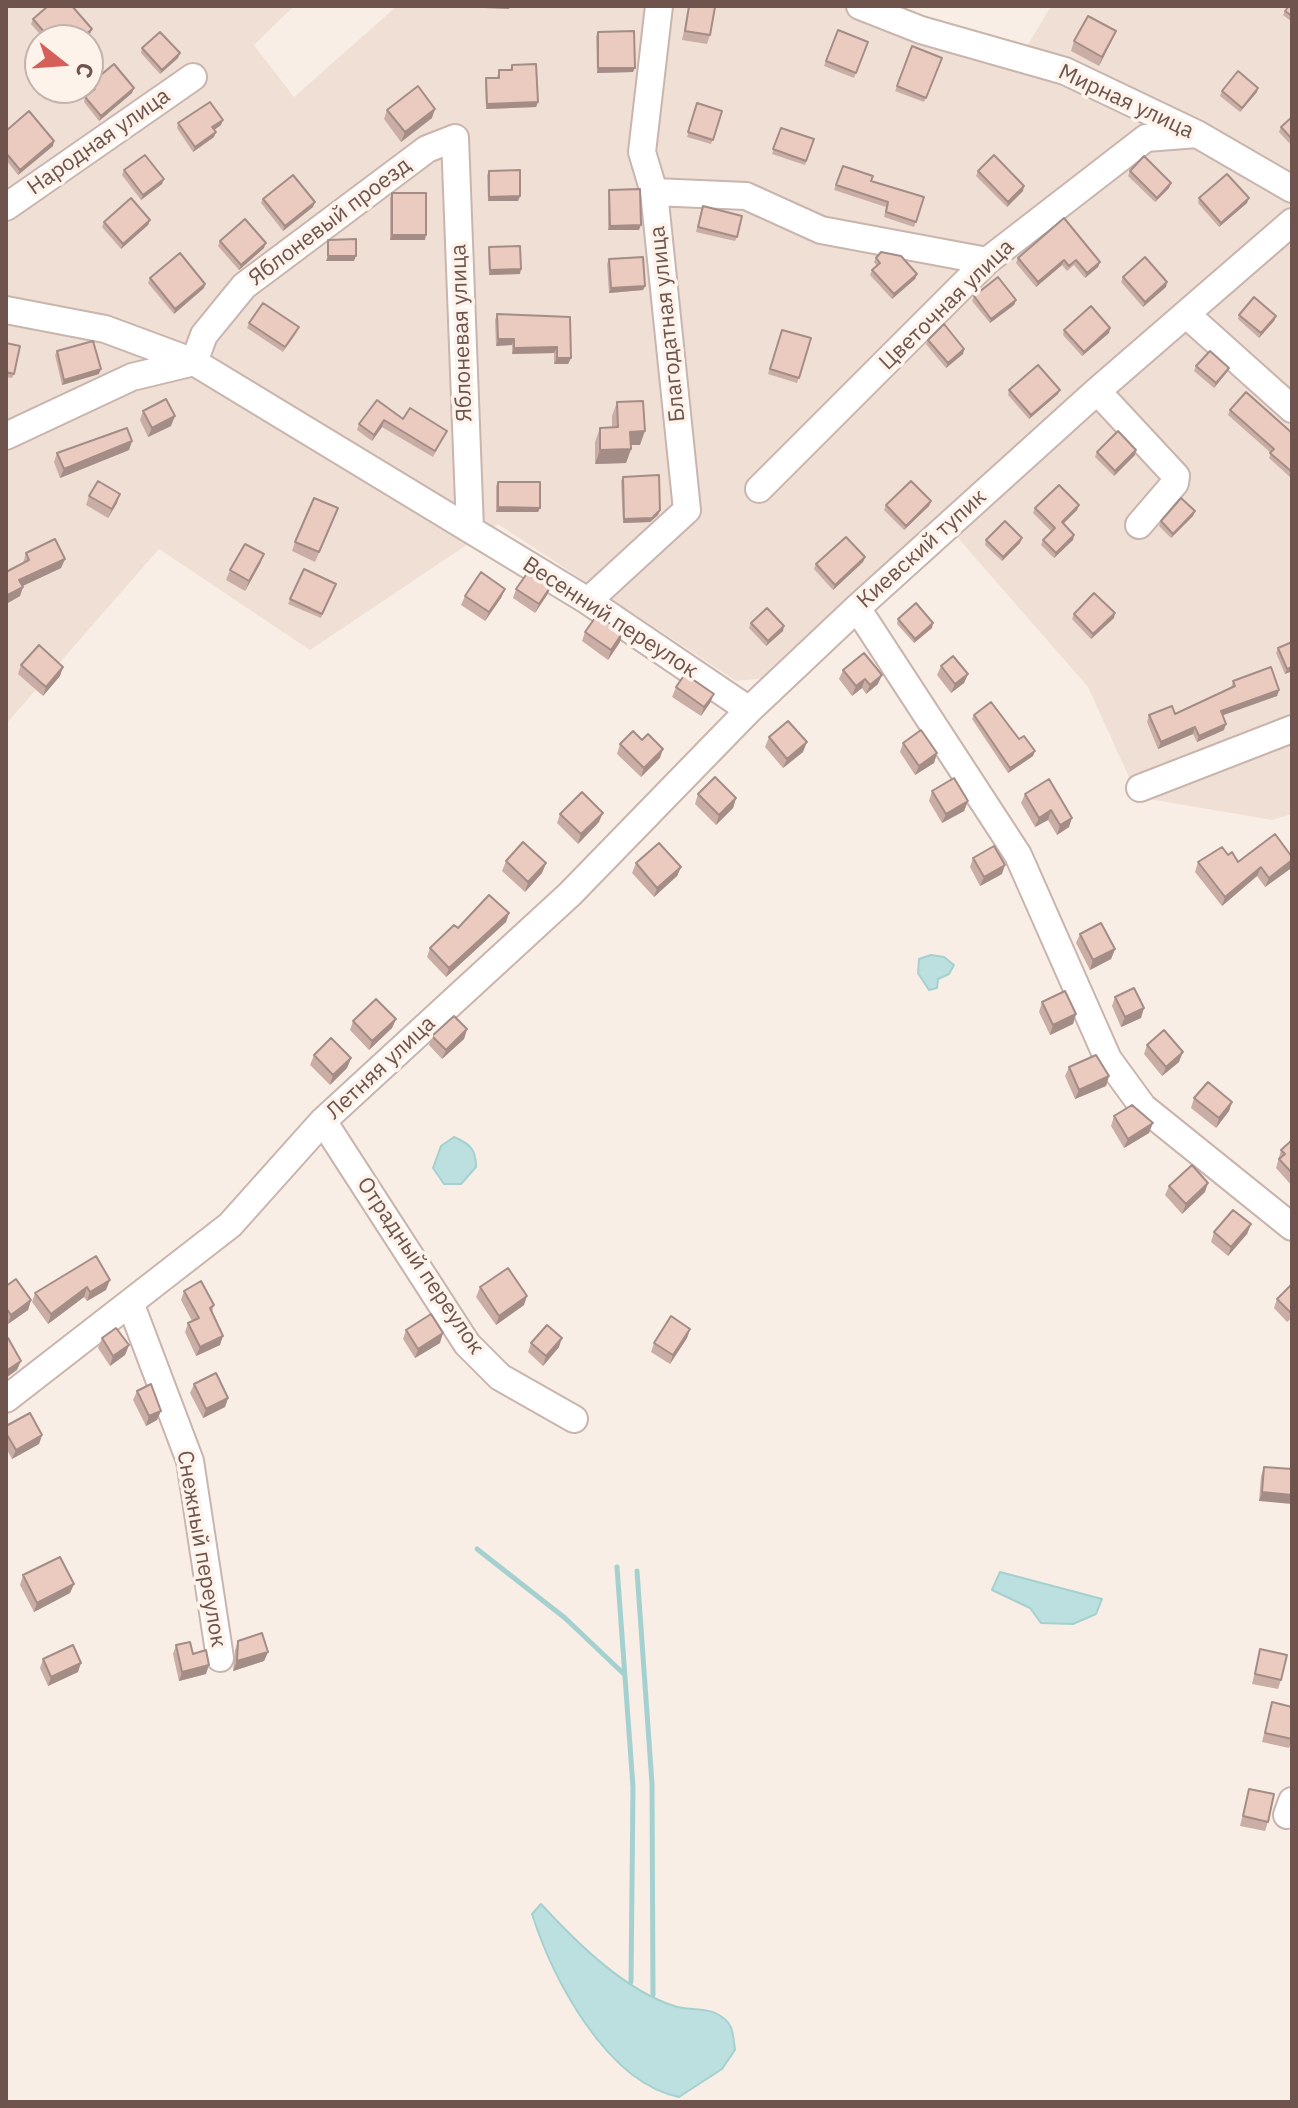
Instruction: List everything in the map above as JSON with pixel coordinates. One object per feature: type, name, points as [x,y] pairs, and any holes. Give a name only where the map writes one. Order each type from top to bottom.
[{"type":"street","name":"Благодатная улица","points":[[588,601],[687,510],[654,192],[642,152],[659,6]]},
{"type":"street","name":"Мирная улица","points":[[860,6],[921,30],[1065,71],[1197,134],[1292,189]]},
{"type":"street","name":"Народная улица","points":[[6,207],[193,77]]},
{"type":"street","name":"Цветочная улица","points":[[759,489],[987,261],[1146,138],[1197,134]]},
{"type":"street","name":"Яблоневый проезд","points":[[194,362],[204,335],[244,286],[427,149],[455,138]]},
{"type":"street","name":"Яблоневая улица","points":[[455,138],[470,529]]},
{"type":"street","points":[[654,192],[746,196],[821,230],[987,261]]},
{"type":"street","name":"Киевский тупик","points":[[745,715],[857,608],[1097,391],[1292,222]]},
{"type":"street","name":"Весенний переулок","points":[[6,310],[105,329],[194,362],[588,601],[745,715]]},
{"type":"street","points":[[1187,315],[1292,409]]},
{"type":"street","points":[[6,436],[132,377],[194,362]]},
{"type":"street","points":[[1097,391],[1176,476],[1175,483],[1139,525]]},
{"type":"street","points":[[857,608],[1018,855],[1108,1059],[1143,1107],[1292,1227]]},
{"type":"street","name":"Летняя улица","points":[[6,1399],[131,1305],[230,1225],[323,1121],[570,894],[745,715]]},
{"type":"street","points":[[1140,788],[1292,729]]},
{"type":"street","name":"Отрадный переулок","points":[[323,1121],[467,1344],[500,1377],[574,1419]]},
{"type":"street","name":"Снежный переулок","points":[[131,1305],[190,1461],[220,1658]]},
{"type":"shaded area","points":[[6,6],[294,6],[254,45],[294,97],[397,6],[894,6],[1026,48],[1051,6],[1292,6],[1292,814],[1272,820],[1138,797],[1088,687],[938,515],[767,678],[736,681],[498,524],[310,650],[159,549],[6,724]]},
{"type":"water","points":[[931,955],[944,957],[954,965],[949,974],[938,979],[937,988],[929,990],[918,973],[919,959]]},
{"type":"water","points":[[454,1137],[471,1148],[476,1167],[461,1184],[444,1184],[433,1168],[441,1146]]},
{"type":"water","points":[[1000,1572],[1102,1599],[1096,1614],[1073,1624],[1041,1623],[1030,1608],[992,1590]]},
{"type":"water","points":[[541,1904],[585,1948],[637,1989],[674,2006],[712,2012],[726,2020],[735,2050],[722,2069],[679,2097],[653,2087],[628,2071],[606,2050],[568,1997],[532,1914]]},
{"type":"building","points":[[48,6],[72,6],[88,24],[37,24],[33,19]]},
{"type":"building","points":[[689,6],[715,7],[710,35],[685,31]]},
{"type":"building","points":[[1292,6],[1292,16],[1285,11]]},
{"type":"building","points":[[1088,16],[1116,31],[1102,57],[1074,41]]},
{"type":"building","points":[[838,30],[868,42],[856,73],[826,61]]},
{"type":"building","points":[[634,31],[635,68],[598,68],[598,32]]},
{"type":"building","points":[[160,32],[180,53],[162,70],[142,48]]},
{"type":"building","points":[[912,46],[942,58],[926,98],[897,86]]},
{"type":"building","points":[[114,64],[134,88],[101,116],[91,104],[104,104],[104,72]]},
{"type":"building","points":[[536,64],[538,102],[487,104],[486,78],[499,78],[499,70],[512,70],[512,65]]},
{"type":"building","points":[[1238,71],[1258,88],[1242,108],[1222,91]]},
{"type":"building","points":[[418,86],[435,109],[405,132],[387,110]]},
{"type":"building","points":[[210,102],[223,120],[212,127],[216,132],[195,147],[178,123]]},
{"type":"building","points":[[697,103],[722,111],[713,140],[688,132]]},
{"type":"building","points":[[29,111],[54,141],[20,170],[6,153],[6,131]]},
{"type":"building","points":[[1292,117],[1292,139],[1281,127]]},
{"type":"building","points":[[781,128],[814,139],[806,161],[773,149]]},
{"type":"building","points":[[145,155],[164,179],[143,195],[124,170]]},
{"type":"building","points":[[994,155],[1024,186],[1008,202],[978,171]]},
{"type":"building","points":[[1144,156],[1171,183],[1157,198],[1130,171]]},
{"type":"building","points":[[843,166],[873,176],[871,181],[924,197],[916,222],[886,212],[888,202],[836,185]]},
{"type":"building","points":[[520,170],[520,196],[489,197],[489,171]]},
{"type":"building","points":[[1227,174],[1249,198],[1221,223],[1199,198]]},
{"type":"building","points":[[293,175],[315,202],[285,226],[263,199]]},
{"type":"building","points":[[640,189],[641,225],[610,226],[609,190]]},
{"type":"building","points":[[392,193],[426,193],[426,235],[392,235]]},
{"type":"building","points":[[131,198],[150,220],[123,244],[104,222]]},
{"type":"building","points":[[703,206],[742,216],[737,237],[698,227]]},
{"type":"building","points":[[1064,218],[1100,262],[1087,273],[1076,260],[1069,266],[1064,260],[1038,282],[1018,258]]},
{"type":"building","points":[[245,219],[266,243],[241,265],[220,241]]},
{"type":"building","points":[[356,239],[356,256],[328,256],[328,240]]},
{"type":"building","points":[[520,246],[521,269],[490,270],[489,247]]},
{"type":"building","points":[[881,252],[901,256],[917,274],[894,294],[872,270],[880,263],[876,258]]},
{"type":"building","points":[[180,253],[205,284],[175,309],[150,278]]},
{"type":"building","points":[[643,257],[645,286],[611,288],[609,259]]},
{"type":"building","points":[[1145,257],[1167,282],[1145,302],[1123,277]]},
{"type":"building","points":[[998,277],[1016,300],[991,319],[974,296]]},
{"type":"building","points":[[1254,297],[1276,316],[1261,333],[1239,315]]},
{"type":"building","points":[[263,303],[299,327],[285,347],[249,323]]},
{"type":"building","points":[[1091,306],[1110,328],[1084,352],[1064,330]]},
{"type":"building","points":[[497,314],[570,317],[571,358],[557,358],[557,347],[514,348],[514,339],[498,339]]},
{"type":"building","points":[[944,324],[964,349],[948,363],[928,340]]},
{"type":"building","points":[[782,330],[811,338],[799,378],[770,369]]},
{"type":"building","points":[[93,341],[101,369],[64,380],[57,351]]},
{"type":"building","points":[[6,343],[20,346],[14,374],[6,372]]},
{"type":"building","points":[[1210,351],[1229,368],[1216,383],[1196,366]]},
{"type":"building","points":[[1038,365],[1060,390],[1031,415],[1009,390]]},
{"type":"building","points":[[1246,392],[1292,433],[1292,472],[1270,453],[1274,449],[1230,410]]},
{"type":"building","points":[[166,399],[175,416],[152,428],[143,411]]},
{"type":"building","points":[[377,400],[403,419],[410,408],[447,431],[435,451],[384,420],[374,435],[359,424]]},
{"type":"building","points":[[643,401],[645,431],[630,432],[631,449],[600,450],[600,428],[618,427],[617,402]]},
{"type":"building","points":[[127,428],[132,441],[64,469],[57,453]]},
{"type":"building","points":[[1118,431],[1136,450],[1115,471],[1097,452]]},
{"type":"building","points":[[659,475],[660,510],[652,518],[624,519],[623,477]]},
{"type":"building","points":[[98,481],[120,494],[112,509],[89,496]]},
{"type":"building","points":[[911,481],[931,501],[906,526],[886,505]]},
{"type":"building","points":[[498,482],[540,482],[540,508],[498,507]]},
{"type":"building","points":[[1059,485],[1079,505],[1062,522],[1074,535],[1056,553],[1043,540],[1055,528],[1035,508]]},
{"type":"building","points":[[314,498],[338,508],[319,552],[295,542]]},
{"type":"building","points":[[1181,498],[1195,511],[1173,534],[1161,521]]},
{"type":"building","points":[[1005,521],[1022,538],[1003,557],[986,540]]},
{"type":"building","points":[[846,537],[865,557],[835,585],[816,564]]},
{"type":"building","points":[[55,539],[65,559],[19,580],[23,587],[6,596],[6,572],[29,560],[26,553]]},
{"type":"building","points":[[245,544],[264,554],[249,581],[230,570]]},
{"type":"building","points":[[304,569],[336,584],[322,614],[290,599]]},
{"type":"building","points":[[481,572],[505,589],[489,612],[465,596]]},
{"type":"building","points":[[528,572],[551,586],[539,604],[516,589]]},
{"type":"building","points":[[1094,593],[1115,613],[1093,634],[1074,614]]},
{"type":"building","points":[[916,603],[933,623],[915,639],[898,619]]},
{"type":"building","points":[[767,608],[784,626],[768,641],[751,623]]},
{"type":"building","points":[[597,615],[623,632],[611,650],[585,632]]},
{"type":"building","points":[[1292,642],[1292,667],[1287,669],[1278,648]]},
{"type":"building","points":[[39,645],[63,667],[46,687],[21,665]]},
{"type":"building","points":[[864,653],[882,675],[870,685],[865,679],[856,686],[843,670]]},
{"type":"building","points":[[953,656],[968,674],[955,684],[941,666]]},
{"type":"building","points":[[1271,667],[1279,690],[1221,711],[1226,724],[1199,736],[1195,727],[1161,742],[1149,715],[1172,706],[1175,714],[1235,686],[1233,681]]},
{"type":"building","points":[[685,674],[714,694],[704,707],[676,687]]},
{"type":"building","points":[[991,702],[1019,739],[1024,736],[1035,751],[1010,768],[974,715]]},
{"type":"building","points":[[788,721],[807,742],[787,759],[769,737]]},
{"type":"building","points":[[921,730],[937,753],[919,766],[903,743]]},
{"type":"building","points":[[633,731],[642,740],[648,734],[663,749],[644,768],[620,744]]},
{"type":"building","points":[[715,777],[736,798],[719,815],[698,794]]},
{"type":"building","points":[[954,778],[968,801],[946,814],[932,791]]},
{"type":"building","points":[[1049,779],[1072,818],[1060,825],[1051,810],[1039,818],[1025,794]]},
{"type":"building","points":[[582,792],[603,813],[581,834],[560,814]]},
{"type":"building","points":[[1275,834],[1292,860],[1269,878],[1261,867],[1225,897],[1198,862],[1222,847],[1228,855],[1232,852],[1238,862]]},
{"type":"building","points":[[523,842],[546,863],[528,882],[506,861]]},
{"type":"building","points":[[659,843],[681,867],[657,888],[636,863]]},
{"type":"building","points":[[994,846],[1005,865],[984,877],[973,858]]},
{"type":"building","points":[[489,895],[509,913],[449,968],[430,948],[454,925],[458,928]]},
{"type":"building","points":[[1101,923],[1115,949],[1093,960],[1080,934]]},
{"type":"building","points":[[1134,988],[1144,1008],[1125,1017],[1115,997]]},
{"type":"building","points":[[1065,991],[1076,1014],[1053,1025],[1042,1002]]},
{"type":"building","points":[[376,999],[396,1019],[372,1041],[353,1021]]},
{"type":"building","points":[[454,1016],[467,1029],[446,1050],[432,1036]]},
{"type":"building","points":[[1164,1030],[1183,1052],[1166,1067],[1147,1045]]},
{"type":"building","points":[[331,1038],[351,1058],[333,1075],[314,1055]]},
{"type":"building","points":[[1096,1055],[1109,1076],[1079,1090],[1069,1067]]},
{"type":"building","points":[[1208,1082],[1232,1102],[1219,1118],[1194,1098]]},
{"type":"building","points":[[1132,1105],[1153,1123],[1128,1139],[1114,1116]]},
{"type":"building","points":[[1292,1140],[1292,1173],[1279,1159],[1285,1154],[1281,1150]]},
{"type":"building","points":[[1192,1165],[1208,1183],[1186,1204],[1169,1186]]},
{"type":"building","points":[[1233,1210],[1251,1224],[1231,1247],[1214,1232]]},
{"type":"building","points":[[96,1256],[110,1280],[90,1292],[87,1287],[51,1314],[35,1293]]},
{"type":"building","points":[[508,1268],[527,1296],[499,1316],[480,1287]]},
{"type":"building","points":[[16,1279],[31,1300],[11,1315],[6,1308],[6,1286]]},
{"type":"building","points":[[201,1281],[214,1305],[210,1308],[223,1336],[200,1347],[188,1323],[199,1318],[184,1291]]},
{"type":"building","points":[[1292,1284],[1292,1312],[1291,1313],[1277,1299]]},
{"type":"building","points":[[431,1314],[443,1333],[418,1349],[406,1330]]},
{"type":"building","points":[[671,1316],[690,1329],[673,1355],[654,1343]]},
{"type":"building","points":[[547,1325],[562,1338],[546,1356],[531,1343]]},
{"type":"building","points":[[116,1328],[129,1345],[113,1356],[102,1338]]},
{"type":"building","points":[[6,1339],[21,1361],[6,1371]]},
{"type":"building","points":[[216,1373],[228,1398],[206,1409],[194,1384]]},
{"type":"building","points":[[151,1384],[161,1411],[149,1416],[137,1391]]},
{"type":"building","points":[[30,1413],[42,1435],[16,1450],[6,1433],[6,1426]]},
{"type":"building","points":[[1264,1467],[1292,1469],[1292,1495],[1262,1492]]},
{"type":"building","points":[[60,1557],[74,1584],[37,1603],[23,1575]]},
{"type":"building","points":[[262,1633],[268,1652],[237,1661],[238,1641]]},
{"type":"building","points":[[190,1642],[193,1654],[206,1650],[209,1665],[182,1672],[176,1645]]},
{"type":"building","points":[[73,1645],[81,1663],[51,1677],[43,1659]]},
{"type":"building","points":[[1260,1649],[1287,1655],[1281,1680],[1255,1674]]},
{"type":"building","points":[[1272,1702],[1292,1707],[1292,1739],[1265,1733]]},
{"type":"building","points":[[1249,1789],[1274,1794],[1268,1822],[1243,1816]]},
{"type":"waterway","points":[[477,1549],[565,1618],[625,1675]]},
{"type":"waterway","points":[[617,1567],[633,1787],[631,1982]]},
{"type":"waterway","points":[[637,1571],[652,1784],[653,1995]]}]
